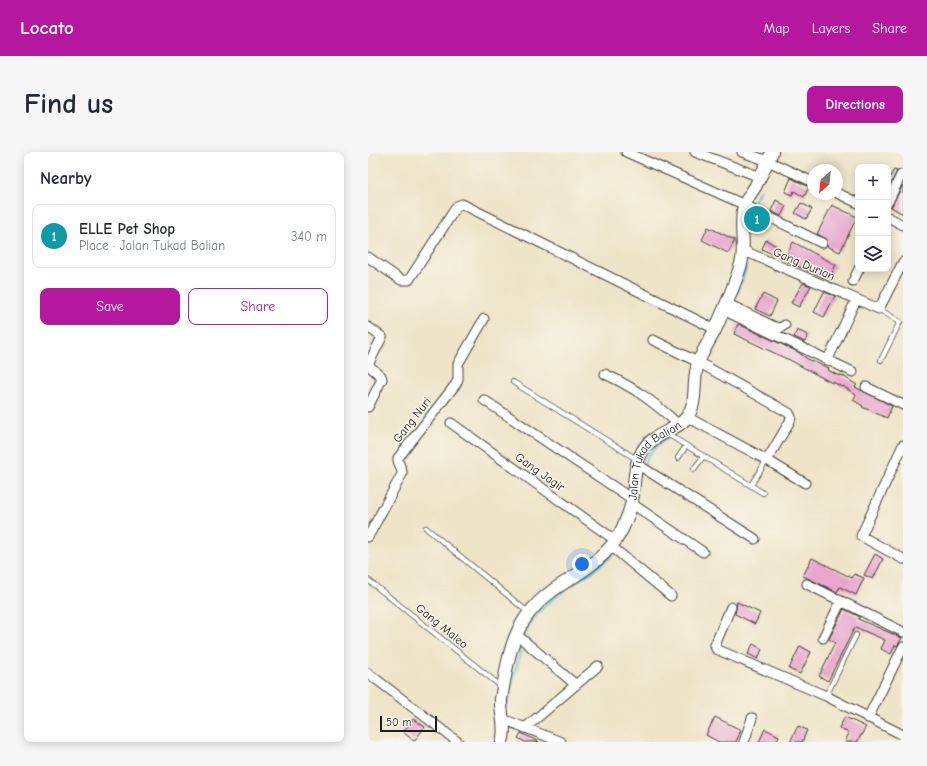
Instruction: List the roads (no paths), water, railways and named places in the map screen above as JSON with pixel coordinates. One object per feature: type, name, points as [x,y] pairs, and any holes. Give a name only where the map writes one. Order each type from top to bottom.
[{"type":"street","points":[[626,152],[745,205],[822,243]]},
{"type":"street","points":[[695,152],[760,177]]},
{"type":"street","points":[[742,152],[770,157],[807,179]]},
{"type":"street","name":"Jalan Tukad Balian","points":[[502,742],[504,736],[503,719],[500,706],[510,654],[516,634],[529,613],[550,592],[590,566],[614,541],[632,501],[637,462],[647,444],[683,421],[694,396],[695,376],[698,362],[725,307],[741,263],[742,216],[745,205],[770,157]]},
{"type":"street","points":[[889,200],[901,175]]},
{"type":"street","points":[[843,197],[855,202]]},
{"type":"street","points":[[368,257],[401,280],[409,280],[457,206],[462,204],[715,329]]},
{"type":"street","points":[[891,218],[903,224]]},
{"type":"street","name":"Gang Durian","points":[[742,250],[856,300],[880,307]]},
{"type":"street","points":[[880,307],[903,262]]},
{"type":"street","points":[[853,281],[858,272]]},
{"type":"street","points":[[828,359],[856,300]]},
{"type":"street","points":[[725,307],[775,327],[780,328],[785,325]]},
{"type":"street","points":[[725,307],[854,372]]},
{"type":"street","name":"Gang Nuri","points":[[368,537],[402,474],[403,471],[398,458],[456,384],[458,379],[458,364],[484,319]]},
{"type":"street","points":[[368,327],[382,337],[368,365],[381,376],[382,379],[368,407]]},
{"type":"street","points":[[653,340],[698,362],[772,403],[790,415],[790,421],[767,460]]},
{"type":"street","points":[[605,374],[626,384],[683,421],[767,460],[805,483]]},
{"type":"street","points":[[866,387],[903,405]]},
{"type":"street","points":[[484,400],[632,501],[703,552]]},
{"type":"street","name":"Gang Jagir","points":[[451,424],[614,541]]},
{"type":"street","points":[[902,450],[861,537],[903,559]]},
{"type":"street","points":[[637,462],[755,539]]},
{"type":"street","name":"Gang Jagir","points":[[526,472],[614,541]]},
{"type":"street","points":[[614,541],[671,596]]},
{"type":"street","points":[[807,584],[903,632]]},
{"type":"street","points":[[823,638],[840,601]]},
{"type":"street","points":[[731,607],[715,645],[716,649],[826,696],[903,735]]},
{"type":"street","points":[[516,634],[576,685]]},
{"type":"street","points":[[868,718],[901,658],[903,647]]},
{"type":"street","points":[[525,728],[598,666]]},
{"type":"street","points":[[368,673],[458,742]]},
{"type":"street","points":[[744,742],[752,718]]},
{"type":"street","points":[[503,719],[561,742]]},
{"type":"lane","points":[[880,307],[900,322],[880,360]]},
{"type":"lane","points":[[513,382],[637,462]]},
{"type":"lane","points":[[664,432],[763,493]]},
{"type":"lane","points":[[678,458],[686,446]]},
{"type":"lane","points":[[694,469],[703,456]]},
{"type":"lane","points":[[751,485],[767,460]]},
{"type":"lane","points":[[426,528],[529,613]]},
{"type":"lane","name":"Gang Maleo","points":[[368,580],[503,688]]},
{"type":"lane","points":[[826,696],[856,635]]},
{"type":"waterway","points":[[775,159],[779,152]]},
{"type":"waterway","points":[[753,202],[760,190]]},
{"type":"waterway","points":[[741,283],[746,266]]},
{"type":"waterway","points":[[735,298],[739,287]]},
{"type":"waterway","points":[[706,361],[727,318]]},
{"type":"waterway","points":[[644,465],[650,453],[667,438]]},
{"type":"waterway","points":[[524,636],[530,623],[550,601],[613,554]]},
{"type":"waterway","points":[[506,707],[522,645]]},
{"type":"waterway","points":[[508,725],[508,727],[524,732]]},
{"type":"place","name":"ELLE Pet Shop","points":[[757,219]]}]
